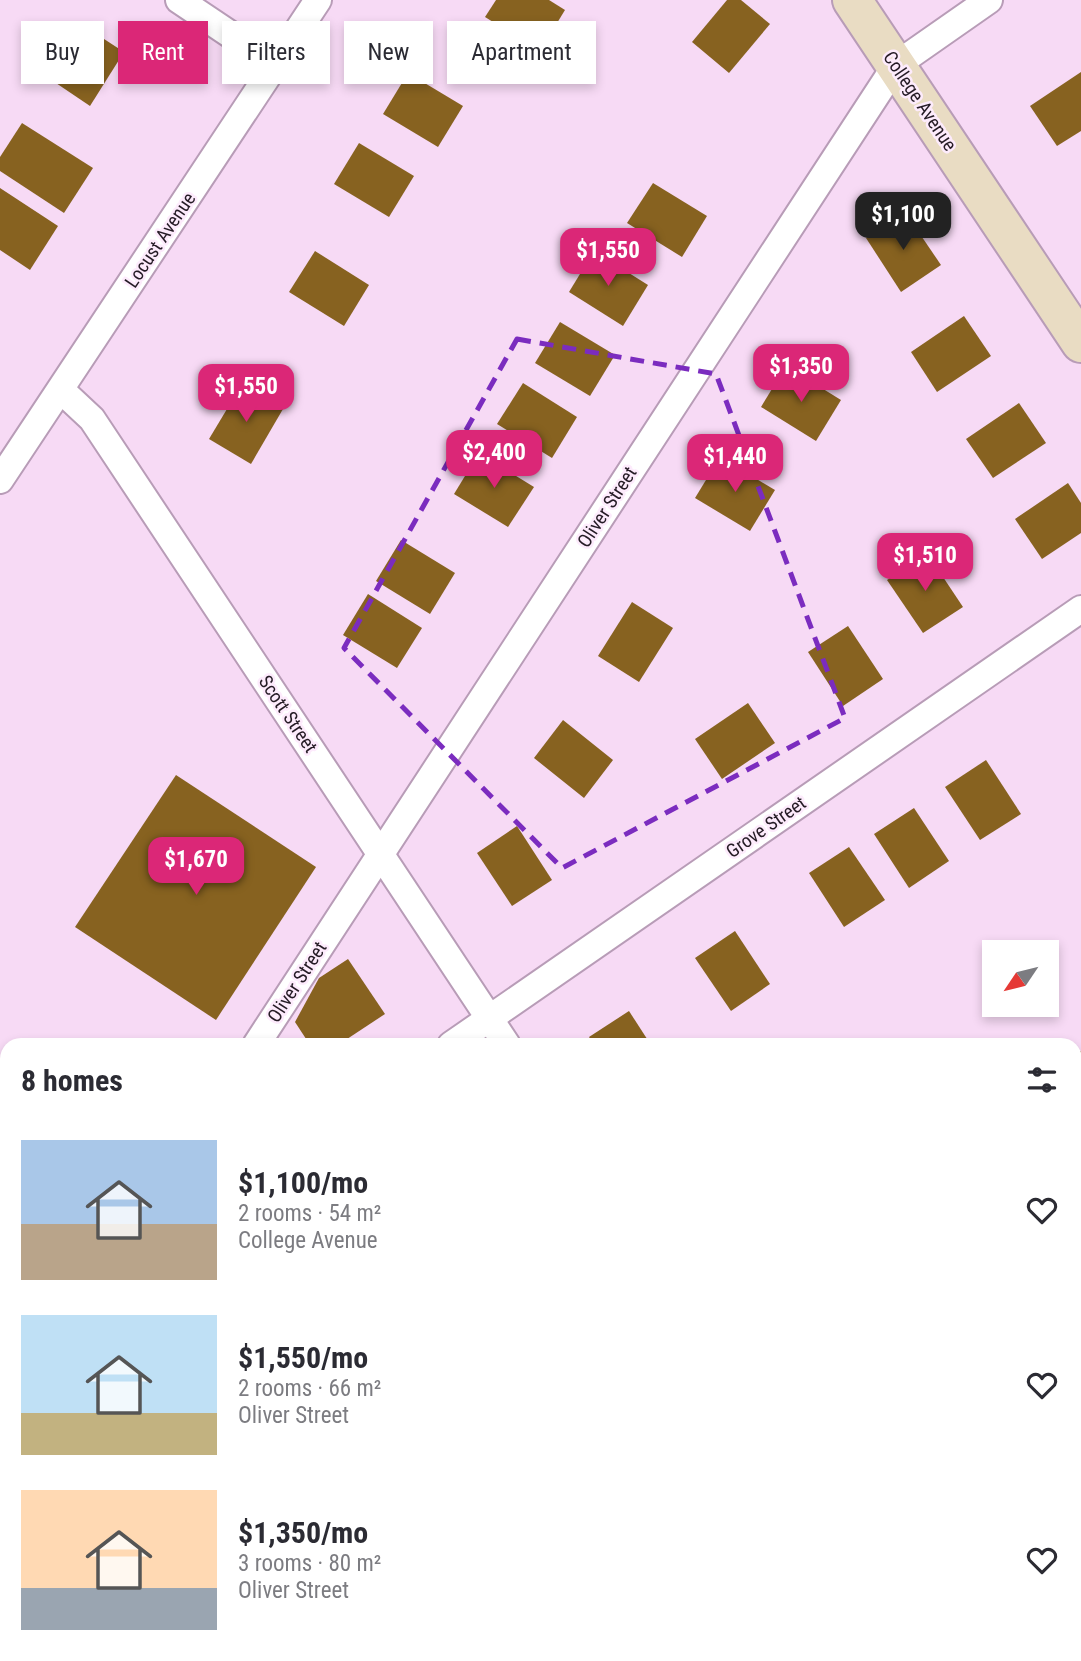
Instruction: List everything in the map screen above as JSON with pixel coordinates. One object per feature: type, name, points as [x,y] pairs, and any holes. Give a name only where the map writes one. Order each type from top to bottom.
[{"type":"street","points":[[179,0],[222,29]]},
{"type":"street","name":"Locust Avenue","points":[[304,21],[318,0]]},
{"type":"street","name":"College Avenue","points":[[852,0],[1081,343]]},
{"type":"street","name":"Oliver Street","points":[[261,1038],[896,65],[989,0]]},
{"type":"street","name":"Locust Avenue","points":[[0,480],[263,84]]},
{"type":"street","name":"Scott Street","points":[[61,390],[92,419],[502,1038]]},
{"type":"street","name":"Grove Street","points":[[462,1038],[1081,609]]},
{"type":"highlighted area","points":[[517,339],[716,374],[845,718],[562,868],[344,648]]},
{"type":"building","points":[[496,0],[549,0],[565,10],[558,21],[491,21],[485,17]]},
{"type":"building","points":[[727,0],[741,0],[770,24],[729,73],[692,42]]},
{"type":"building","points":[[104,39],[118,48],[118,62],[104,84]]},
{"type":"building","points":[[1081,72],[1081,131],[1057,146],[1030,106]]},
{"type":"building","points":[[57,84],[104,84],[90,106]]},
{"type":"building","points":[[401,84],[426,84],[463,106],[438,147],[383,114]]},
{"type":"building","points":[[22,123],[93,168],[64,213],[0,171],[0,157]]},
{"type":"building","points":[[359,143],[414,176],[389,217],[334,184]]},
{"type":"building","points":[[653,183],[707,216],[682,257],[627,223]]},
{"type":"building","points":[[0,188],[58,226],[30,270],[0,250]]},
{"type":"building","points":[[905,212],[941,265],[901,292],[866,238]]},
{"type":"building","points":[[315,251],[369,285],[344,326],[289,292]]},
{"type":"building","points":[[594,251],[648,285],[623,326],[569,292]]},
{"type":"building","points":[[964,316],[991,356],[937,392],[911,352]]},
{"type":"building","points":[[560,322],[615,355],[590,396],[535,363]]},
{"type":"building","points":[[786,366],[841,400],[816,441],[761,407]]},
{"type":"building","points":[[523,383],[577,417],[552,458],[497,424]]},
{"type":"building","points":[[242,384],[283,409],[251,464],[209,439]]},
{"type":"building","points":[[1019,403],[1046,443],[993,478],[966,439]]},
{"type":"building","points":[[479,453],[534,487],[508,527],[454,494]]},
{"type":"building","points":[[720,457],[775,490],[750,531],[695,498]]},
{"type":"building","points":[[1068,483],[1081,503],[1081,533],[1042,559],[1015,519]]},
{"type":"building","points":[[401,540],[455,573],[430,614],[376,581]]},
{"type":"building","points":[[927,553],[963,607],[923,633],[887,580]]},
{"type":"building","points":[[368,594],[422,628],[397,668],[343,635]]},
{"type":"building","points":[[632,602],[673,628],[639,682],[598,656]]},
{"type":"building","points":[[848,626],[883,679],[843,706],[808,652]]},
{"type":"building","points":[[748,703],[775,743],[722,779],[695,739]]},
{"type":"building","points":[[563,720],[613,760],[584,798],[534,758]]},
{"type":"building","points":[[986,760],[1021,814],[980,840],[945,787]]},
{"type":"building","points":[[176,775],[316,867],[216,1020],[75,927]]},
{"type":"building","points":[[914,808],[949,861],[909,888],[874,834]]},
{"type":"building","points":[[517,826],[552,880],[512,906],[477,853]]},
{"type":"building","points":[[849,847],[885,900],[844,927],[809,873]]},
{"type":"building","points":[[735,931],[770,984],[731,1011],[695,958]]},
{"type":"building","points":[[348,959],[385,1014],[349,1038],[305,1038],[295,1022],[319,978]]},
{"type":"building","points":[[629,1011],[646,1038],[590,1038]]}]
